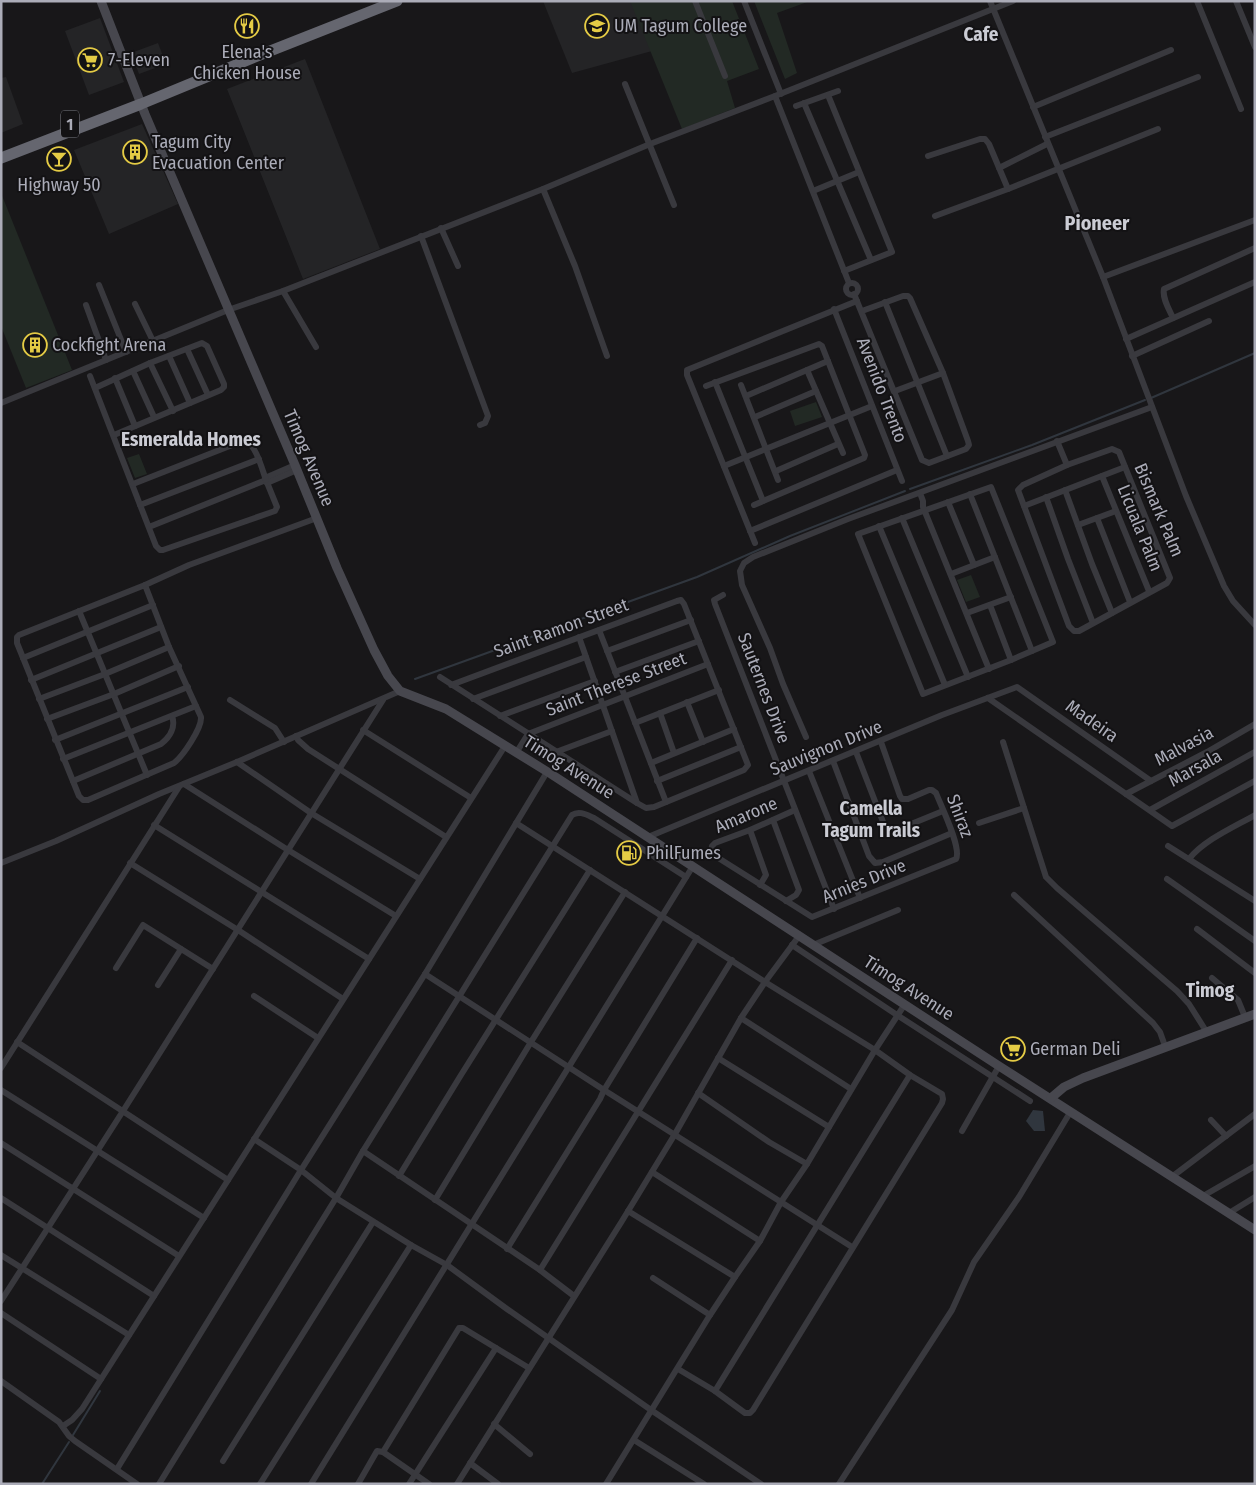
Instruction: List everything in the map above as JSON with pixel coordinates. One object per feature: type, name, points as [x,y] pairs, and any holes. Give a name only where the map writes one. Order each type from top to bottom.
[{"type":"highway","name":"1","points":[[1,152],[41,139],[140,101],[378,1]]},
{"type":"highway","name":"1","points":[[234,62],[397,1]]},
{"type":"highway","name":"1","points":[[1,158],[41,139]]},
{"type":"main road","name":"Timog Avenue","points":[[101,1],[140,101],[316,518],[374,650],[388,676],[400,691],[446,709],[547,772],[1255,1230]]},
{"type":"main road","points":[[1051,1098],[1072,1082],[1255,1014]]},
{"type":"street","points":[[695,1],[725,76]]},
{"type":"street","points":[[744,1],[812,191],[849,283],[857,286],[856,297],[922,460],[929,463],[966,449],[969,443],[943,373],[910,298],[903,296],[862,311]]},
{"type":"street","points":[[990,1],[1103,277],[1186,496],[1224,586],[1232,601],[1255,625]]},
{"type":"street","points":[[1,403],[228,310],[283,291],[543,189],[650,144],[1013,1]]},
{"type":"street","points":[[1197,1],[1241,110]]},
{"type":"street","points":[[1236,1],[1255,47]]},
{"type":"street","points":[[1033,107],[1171,50]]},
{"type":"street","points":[[999,168],[1046,141],[1198,76]]},
{"type":"street","points":[[626,84],[674,205]]},
{"type":"street","points":[[796,106],[838,91]]},
{"type":"street","points":[[828,95],[892,252],[844,270]]},
{"type":"street","points":[[804,103],[871,260]]},
{"type":"street","points":[[935,216],[1058,170],[1158,129]]},
{"type":"street","points":[[928,156],[982,138],[985,139],[1008,189]]},
{"type":"street","points":[[812,191],[859,172]]},
{"type":"street","points":[[543,189],[575,266],[607,356]]},
{"type":"street","points":[[1103,277],[1255,220]]},
{"type":"street","points":[[441,228],[458,266]]},
{"type":"street","points":[[421,236],[488,416],[485,423],[480,425]]},
{"type":"street","points":[[1174,318],[1164,297],[1164,289],[1255,248]]},
{"type":"street","points":[[1126,339],[1255,282]]},
{"type":"street","points":[[99,285],[126,352]]},
{"type":"street","points":[[283,291],[316,347]]},
{"type":"street","points":[[755,543],[687,370],[834,309],[856,297]]},
{"type":"street","points":[[885,302],[947,456]]},
{"type":"street","points":[[135,304],[153,341]]},
{"type":"street","points":[[86,305],[106,360]]},
{"type":"street","name":"Avenido Trento","points":[[834,309],[902,481]]},
{"type":"street","points":[[1132,356],[1209,321]]},
{"type":"street","points":[[95,388],[150,363],[202,343],[207,346],[224,386],[223,389],[114,435]]},
{"type":"street","points":[[706,386],[821,344],[850,415],[866,455],[864,458],[754,505]]},
{"type":"street","points":[[186,349],[208,395]]},
{"type":"street","points":[[169,356],[190,403]]},
{"type":"street","points":[[746,396],[828,362]]},
{"type":"street","points":[[150,363],[173,410]]},
{"type":"street","points":[[807,370],[842,453]]},
{"type":"street","points":[[133,371],[154,417]]},
{"type":"street","points":[[895,391],[943,373]]},
{"type":"street","points":[[90,376],[156,546],[160,550],[276,509],[276,504],[258,460],[249,442],[245,440],[133,484]]},
{"type":"street","points":[[115,378],[135,426]]},
{"type":"street","points":[[715,382],[763,501]]},
{"type":"street","points":[[741,385],[778,480]]},
{"type":"street","points":[[754,417],[816,391]]},
{"type":"street","points":[[724,466],[872,406]]},
{"type":"street","points":[[806,737],[742,585],[740,571],[744,563],[754,557],[917,494],[1152,407]]},
{"type":"street","points":[[1057,441],[1067,465]]},
{"type":"street","points":[[776,471],[838,444]]},
{"type":"street","name":"Bismark Palm","points":[[1112,449],[1119,452],[1124,467],[1170,579],[1167,583],[1079,631],[1074,631],[1069,626],[1018,490],[1020,486],[1067,465],[1112,449]]},
{"type":"street","points":[[140,505],[258,460]]},
{"type":"street","points":[[1024,506],[1124,467]]},
{"type":"street","points":[[150,527],[296,468]]},
{"type":"street","points":[[750,531],[897,470]]},
{"type":"street","name":"Licuala Palm","points":[[1102,476],[1150,591]]},
{"type":"street","points":[[991,487],[1053,642],[923,694],[858,534],[948,502],[991,487]]},
{"type":"street","points":[[1065,490],[1112,612]]},
{"type":"street","points":[[917,494],[923,501],[924,509],[989,669]]},
{"type":"street","points":[[970,494],[1032,652]]},
{"type":"street","points":[[1046,497],[1093,623]]},
{"type":"street","points":[[948,502],[974,565]]},
{"type":"street","points":[[1078,525],[1116,511]]},
{"type":"street","points":[[145,585],[169,647],[201,717],[201,724],[179,760],[85,801],[80,799],[55,740],[17,643],[17,636],[188,566],[316,518]]},
{"type":"street","points":[[902,518],[968,677]]},
{"type":"street","points":[[1097,518],[1130,602]]},
{"type":"street","points":[[879,526],[945,685]]},
{"type":"street","points":[[951,574],[995,557]]},
{"type":"street","name":"Sauternes Drive","points":[[723,595],[714,600],[715,604],[834,909]]},
{"type":"street","points":[[967,613],[1010,597]]},
{"type":"street","name":"Saint Ramon Street","points":[[452,685],[677,600],[684,602],[691,620]]},
{"type":"street","points":[[990,604],[1011,660]]},
{"type":"street","points":[[23,658],[153,605]]},
{"type":"street","points":[[80,611],[147,775]]},
{"type":"street","points":[[440,677],[642,807],[650,808],[666,802],[746,768],[748,763],[691,620],[607,651]]},
{"type":"street","points":[[31,680],[161,627]]},
{"type":"street","points":[[599,630],[666,802]]},
{"type":"street","points":[[578,637],[637,803]]},
{"type":"street","points":[[615,672],[699,641]]},
{"type":"street","points":[[39,700],[169,647]]},
{"type":"street","points":[[473,699],[586,657]]},
{"type":"street","name":"Saint Therese Street","points":[[516,753],[528,734],[708,664]]},
{"type":"street","points":[[47,719],[114,694],[179,666]]},
{"type":"street","points":[[500,716],[595,681]]},
{"type":"street","points":[[55,740],[188,687]]},
{"type":"street","name":"Sauvignon Drive","points":[[648,837],[881,742],[942,715],[1017,687]]},
{"type":"street","name":"Madeira","points":[[1017,687],[1151,780]]},
{"type":"street","points":[[635,722],[719,690]]},
{"type":"street","points":[[1,863],[238,762],[281,736],[296,736],[383,700],[400,691]]},
{"type":"street","points":[[988,698],[1172,826],[1255,781]]},
{"type":"street","points":[[230,700],[276,728],[281,736]]},
{"type":"street","points":[[1,1301],[383,700]]},
{"type":"street","points":[[687,702],[703,742]]},
{"type":"street","points":[[63,759],[130,734],[196,706]]},
{"type":"street","points":[[660,713],[674,753]]},
{"type":"street","points":[[73,781],[165,741],[174,726],[172,716]]},
{"type":"street","name":"Malvasia","points":[[1126,794],[1207,752],[1255,724]]},
{"type":"street","points":[[650,763],[734,729]]},
{"type":"street","points":[[363,730],[471,798]]},
{"type":"street","points":[[556,752],[612,731]]},
{"type":"street","points":[[296,736],[302,745],[446,837]]},
{"type":"street","name":"Shiraz","points":[[881,742],[902,799],[908,799],[928,790],[936,793],[952,833],[958,857]]},
{"type":"street","points":[[1003,742],[1044,869],[1051,882],[1177,991],[1189,1004],[1206,1031]]},
{"type":"street","points":[[63,1426],[72,1420],[82,1408],[101,1379],[504,746]]},
{"type":"street","points":[[658,781],[741,747]]},
{"type":"street","points":[[856,752],[889,832],[894,832],[943,811]]},
{"type":"street","name":"Marsala","points":[[1150,810],[1255,752]]},
{"type":"street","points":[[833,761],[869,856],[875,863],[883,862],[952,833]]},
{"type":"street","points":[[238,762],[312,813],[420,879]]},
{"type":"street","points":[[809,771],[860,898]]},
{"type":"street","points":[[117,1469],[301,1170],[425,974],[547,772]]},
{"type":"street","points":[[1,1068],[130,863],[182,785]]},
{"type":"street","points":[[182,785],[396,916]]},
{"type":"street","points":[[979,823],[1024,808]]},
{"type":"street","name":"Amarone","points":[[710,849],[716,843],[795,810]]},
{"type":"street","points":[[159,1484],[572,815],[578,813],[594,818],[686,878]]},
{"type":"street","points":[[1189,859],[1197,850],[1255,815]]},
{"type":"street","points":[[773,820],[799,890],[796,895],[786,901]]},
{"type":"street","points":[[516,823],[942,1094],[943,1101],[753,1410],[750,1413],[745,1413],[715,1391],[678,1369]]},
{"type":"street","points":[[154,826],[369,959]]},
{"type":"street","points":[[750,830],[766,875],[760,885]]},
{"type":"street","points":[[1168,846],[1255,901]]},
{"type":"street","name":"Arnies Drive","points":[[710,849],[712,854],[812,917],[953,861],[958,857]]},
{"type":"street","points":[[130,863],[238,930],[343,999]]},
{"type":"street","points":[[311,1484],[693,866]]},
{"type":"street","points":[[399,1176],[590,870]]},
{"type":"street","points":[[1166,879],[1255,941]]},
{"type":"street","points":[[435,1200],[625,892]]},
{"type":"street","points":[[1014,895],[1153,1022],[1160,1032],[1165,1046]]},
{"type":"street","points":[[813,944],[898,910]]},
{"type":"street","points":[[116,968],[143,926],[213,969]]},
{"type":"street","points":[[1196,929],[1255,973]]},
{"type":"street","points":[[457,1484],[652,1172],[741,1018],[800,936]]},
{"type":"street","points":[[507,1249],[697,938]]},
{"type":"street","points":[[792,945],[1030,1101]]},
{"type":"street","points":[[158,985],[181,949]]},
{"type":"street","points":[[540,1270],[732,960]]},
{"type":"street","points":[[425,974],[569,1068],[852,1247]]},
{"type":"street","points":[[1212,978],[1238,1000],[1245,1017]]},
{"type":"street","points":[[254,996],[318,1038]]},
{"type":"street","points":[[606,1484],[710,1315],[760,1241],[781,1202],[807,1164],[875,1050],[905,1004]]},
{"type":"street","points":[[741,1018],[852,1089]]},
{"type":"street","points":[[17,1042],[228,1180]]},
{"type":"street","points":[[718,1058],[829,1127]]},
{"type":"street","points":[[962,1130],[999,1066]]},
{"type":"street","points":[[715,1391],[910,1075]]},
{"type":"street","points":[[1,1090],[204,1218]]},
{"type":"street","points":[[698,1093],[769,1142],[807,1164]]},
{"type":"street","points":[[839,1484],[952,1310],[974,1262],[1019,1196],[1070,1111]]},
{"type":"street","points":[[1173,1176],[1255,1114]]},
{"type":"street","points":[[1211,1120],[1226,1136]]},
{"type":"street","points":[[254,1139],[301,1170],[336,1198],[447,1265],[507,1310],[761,1484]]},
{"type":"street","points":[[1,1143],[180,1256]]},
{"type":"street","points":[[363,1151],[540,1270],[574,1296]]},
{"type":"street","points":[[1203,1196],[1255,1166]]},
{"type":"street","points":[[652,1172],[760,1241]]},
{"type":"street","points":[[1229,1213],[1255,1197]]},
{"type":"street","points":[[1,1198],[154,1296]]},
{"type":"street","points":[[628,1211],[735,1277]]},
{"type":"street","points":[[223,1461],[373,1222]]},
{"type":"street","points":[[260,1484],[411,1245]]},
{"type":"street","points":[[1,1255],[129,1335]]},
{"type":"street","points":[[653,1278],[710,1315]]},
{"type":"street","points":[[1,1313],[101,1379]]},
{"type":"street","points":[[382,1452],[459,1328],[463,1328],[529,1368]]},
{"type":"street","points":[[409,1484],[496,1348]]},
{"type":"street","points":[[1,1381],[63,1426],[69,1436],[75,1441],[137,1484]]},
{"type":"street","points":[[494,1424],[530,1454]]},
{"type":"street","points":[[634,1440],[704,1484]]},
{"type":"street","points":[[358,1484],[377,1451],[382,1452],[429,1484]]},
{"type":"street","points":[[470,1463],[498,1484]]},
{"type":"shaded area","name":"UM Tagum College","points":[[543,1],[631,1],[652,51],[572,73]]},
{"type":"shaded area","points":[[630,1],[732,1],[759,69],[727,81],[735,108],[682,129]]},
{"type":"shaded area","points":[[754,1],[810,1],[777,13],[797,73],[785,79]]},
{"type":"shaded area","points":[[100,18],[124,82],[89,95],[65,31]]},
{"type":"shaded area","points":[[158,43],[166,64],[139,74],[131,53]]},
{"type":"shaded area","points":[[305,59],[380,249],[303,279],[227,89]]},
{"type":"shaded area","points":[[6,77],[23,124],[1,133],[1,78]]},
{"type":"shaded area","points":[[142,124],[178,204],[109,234],[74,150]]},
{"type":"shaded area","points":[[1,193],[72,370],[26,388],[1,326]]},
{"type":"shaded area","points":[[816,402],[822,417],[795,426],[790,411]]},
{"type":"shaded area","points":[[139,454],[147,474],[135,478],[127,458]]},
{"type":"shaded area","points":[[971,575],[980,597],[966,602],[957,580]]},
{"type":"shaded area","points":[[1033,1110],[1043,1111],[1045,1131],[1034,1131],[1026,1121]]},
{"type":"waterway","points":[[1151,398],[1255,353]]},
{"type":"waterway","points":[[910,489],[1032,445],[1145,400]]},
{"type":"waterway","points":[[415,679],[697,577],[790,536],[905,491]]},
{"type":"waterway","points":[[73,1435],[100,1391]]},
{"type":"waterway","points":[[42,1484],[69,1442]]},
{"type":"place","name":"Elena's Chicken House","points":[[247,26]]},
{"type":"place","name":"UM Tagum College","points":[[597,26]]},
{"type":"place","name":"7-Eleven","points":[[90,60]]},
{"type":"place","name":"Tagum City Evacuation Center","points":[[135,152]]},
{"type":"place","name":"Highway 50","points":[[59,159]]},
{"type":"place","name":"Cockfight Arena","points":[[35,345]]},
{"type":"place","name":"PhilFumes","points":[[629,853]]},
{"type":"place","name":"German Deli","points":[[1013,1049]]},
{"type":"district","name":"Cafe","points":[[981,34]]},
{"type":"district","name":"Pioneer","points":[[1097,223]]},
{"type":"district","name":"Esmeralda Homes","points":[[191,439]]},
{"type":"district","name":"Camella Tagum Trails","points":[[871,819]]},
{"type":"district","name":"Timog","points":[[1210,990]]}]
